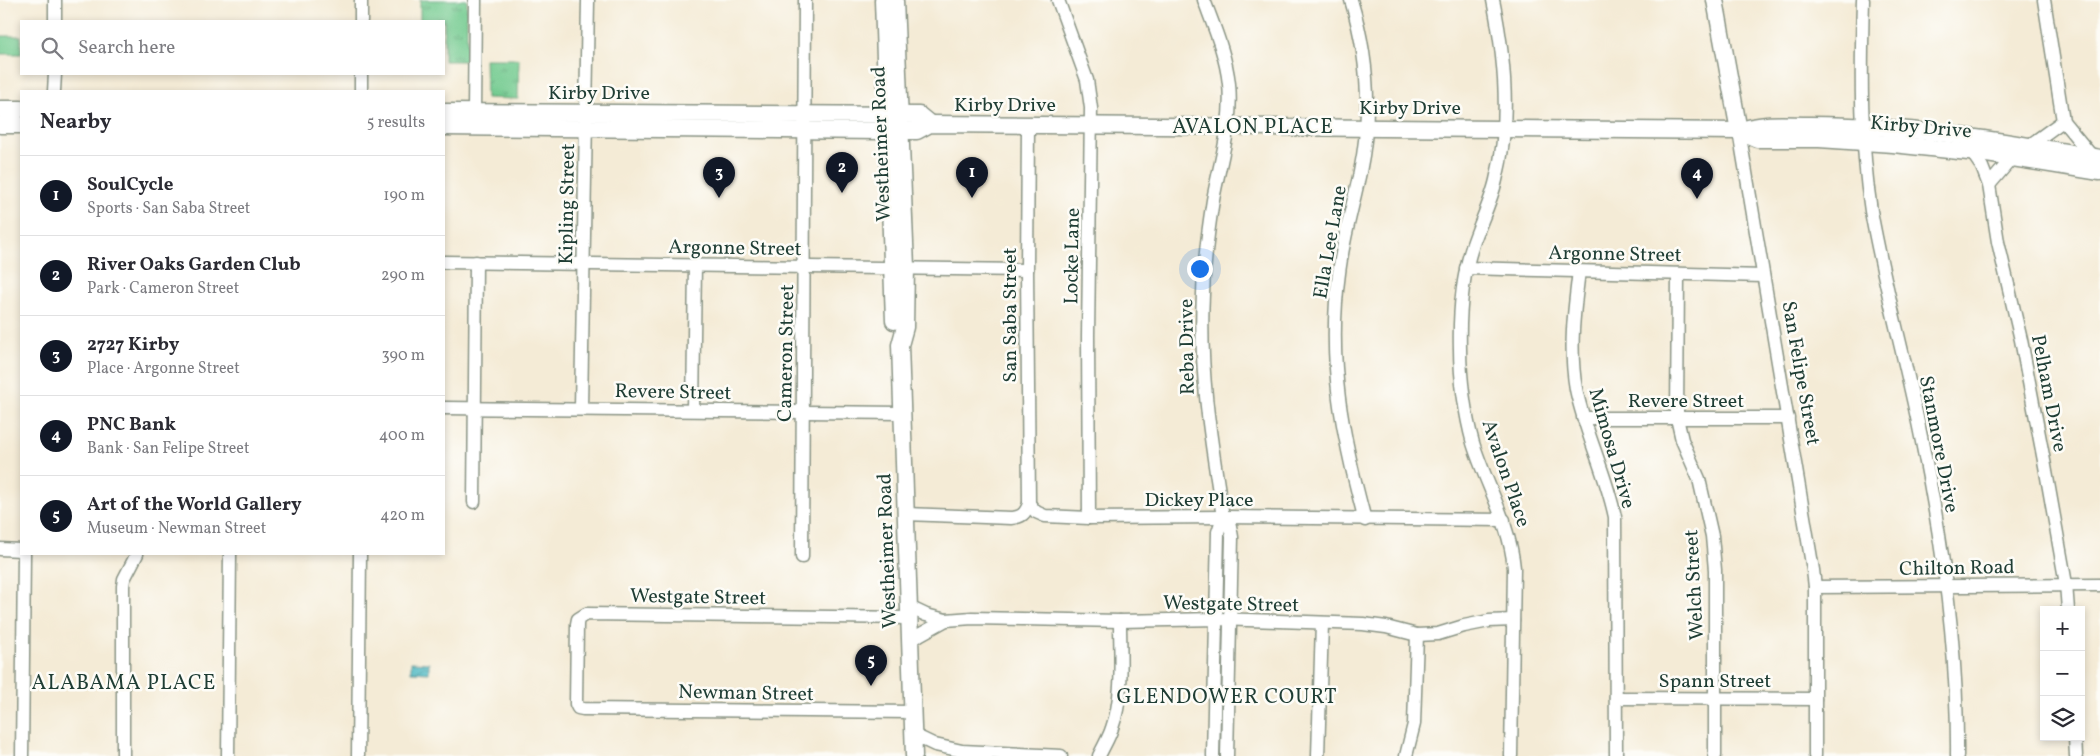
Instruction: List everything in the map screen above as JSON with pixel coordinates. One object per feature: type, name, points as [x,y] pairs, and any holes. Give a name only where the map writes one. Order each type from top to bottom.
[{"type":"main road","name":"Westheimer Road","points":[[883,0],[894,123]]},
{"type":"main road","name":"Westheimer Road","points":[[895,0],[894,123],[899,267],[894,327],[900,345],[914,756]]},
{"type":"main road","name":"San Felipe Street","points":[[1715,0],[1739,131]]},
{"type":"main road","points":[[0,109],[20,109]]},
{"type":"main road","name":"Kirby Drive","points":[[445,112],[585,121]]},
{"type":"main road","points":[[448,127],[467,119],[474,113]]},
{"type":"main road","name":"Kirby Drive","points":[[448,127],[585,121],[894,123],[919,115],[930,124],[1028,126],[1739,131],[1757,139],[1819,139],[1862,134],[1962,136],[2030,146],[2097,160]]},
{"type":"main road","points":[[0,125],[20,125]]},
{"type":"main road","name":"Kirby Drive","points":[[1862,134],[2100,172]]},
{"type":"street","points":[[55,0],[55,20]]},
{"type":"street","points":[[361,20],[362,0]]},
{"type":"street","points":[[474,113],[475,0]]},
{"type":"street","name":"Kipling Street","points":[[582,409],[588,0]]},
{"type":"street","name":"Cameron Street","points":[[802,557],[805,0]]},
{"type":"street","name":"Locke Lane","points":[[1058,0],[1090,90],[1092,125],[1088,336],[1089,518]]},
{"type":"street","name":"Reba Drive","points":[[1204,0],[1227,70],[1230,101],[1228,128],[1213,200],[1203,295],[1205,403],[1223,517],[1218,532],[1213,756]]},
{"type":"street","name":"Ella Lee Lane","points":[[1351,0],[1366,66],[1367,128],[1361,170],[1339,272],[1335,349],[1340,411],[1346,446],[1365,520]]},
{"type":"street","name":"Avalon Place","points":[[1493,0],[1502,54],[1504,129],[1496,182],[1472,245],[1466,268],[1460,325],[1460,351],[1464,394],[1473,441],[1487,481],[1504,520],[1512,549],[1514,568],[1510,756]]},
{"type":"street","name":"Stanmore Drive","points":[[1863,0],[1862,134],[1872,210],[1923,446],[1945,586],[1954,674],[1957,756]]},
{"type":"street","points":[[2044,0],[2063,121],[2097,160]]},
{"type":"street","points":[[54,90],[55,75]]},
{"type":"street","points":[[361,75],[361,90]]},
{"type":"street","points":[[1989,185],[2012,158],[2063,121]]},
{"type":"street","name":"San Saba Street","points":[[1028,126],[1026,270],[1029,504]]},
{"type":"street","name":"San Felipe Street","points":[[1739,131],[1788,418],[1814,587],[1815,756]]},
{"type":"street","name":"Pelham Drive","points":[[1962,136],[1982,167],[1989,185],[1998,242],[2027,369],[2066,584],[2068,606]]},
{"type":"street","name":"Argonne Street","points":[[445,262],[1026,270]]},
{"type":"street","points":[[474,502],[476,262]]},
{"type":"street","points":[[693,410],[695,265]]},
{"type":"street","name":"Argonne Street","points":[[1466,268],[1764,276]]},
{"type":"street","name":"Mimosa Drive","points":[[1579,271],[1573,317],[1572,357],[1583,418],[1610,495],[1614,518],[1616,756]]},
{"type":"street","name":"Welch Street","points":[[1678,274],[1677,418],[1682,440],[1699,479],[1712,536],[1715,570],[1715,756]]},
{"type":"street","name":"Revere Street","points":[[445,408],[902,413]]},
{"type":"street","name":"Revere Street","points":[[1583,418],[1788,418]]},
{"type":"street","points":[[906,514],[1011,518],[1021,517],[1025,514],[1029,504]]},
{"type":"street","name":"Dickey Place","points":[[1029,504],[1036,512],[1045,516],[1089,518],[1223,517],[1504,520]]},
{"type":"street","name":"Reba Drive","points":[[1223,517],[1230,526],[1232,537],[1227,756]]},
{"type":"street","points":[[0,549],[20,550]]},
{"type":"street","points":[[22,756],[24,555]]},
{"type":"street","points":[[123,756],[124,579],[136,555]]},
{"type":"street","points":[[228,756],[230,555]]},
{"type":"street","points":[[358,756],[360,555]]},
{"type":"street","name":"Chilton Road","points":[[1814,587],[2100,585]]},
{"type":"street","name":"Westgate Street","points":[[578,708],[576,704],[577,624],[578,619],[586,614],[909,612],[946,620],[972,618],[1120,621],[1217,619],[1363,624],[1386,627],[1417,635],[1438,634],[1489,621],[1513,620]]},
{"type":"street","name":"Westgate Street","points":[[910,642],[946,620]]},
{"type":"street","points":[[1099,756],[1112,729],[1116,715],[1119,690],[1120,621]]},
{"type":"street","points":[[1318,756],[1322,623]]},
{"type":"street","points":[[1406,756],[1414,724],[1417,635]]},
{"type":"street","name":"Spann Street","points":[[1616,698],[1815,699]]},
{"type":"street","name":"Newman Street","points":[[578,708],[913,712]]},
{"type":"street","points":[[914,735],[935,745],[962,751],[1061,756]]},
{"type":"street","points":[[2075,741],[2076,756]]},
{"type":"street","points":[[946,756],[962,751]]},
{"type":"green space","points":[[420,0],[467,0],[467,61],[445,61],[445,20],[420,20]]},
{"type":"green space","points":[[0,36],[20,36],[20,54],[0,54]]},
{"type":"green space","points":[[485,59],[519,59],[518,99],[486,98]]},
{"type":"water","points":[[411,662],[429,663],[429,673],[411,672]]},
{"type":"place","name":"River Oaks Garden Club","points":[[842,193]]},
{"type":"place","name":"2727 Kirby","points":[[719,198]]},
{"type":"place","name":"SoulCycle","points":[[972,198]]},
{"type":"place","name":"PNC Bank","points":[[1697,199]]},
{"type":"place","name":"Art of the World Gallery","points":[[871,686]]},
{"type":"district","name":"AVALON PLACE","points":[[1253,126]]},
{"type":"district","name":"ALABAMA PLACE","points":[[124,682]]},
{"type":"district","name":"GLENDOWER COURT","points":[[1227,696]]}]
